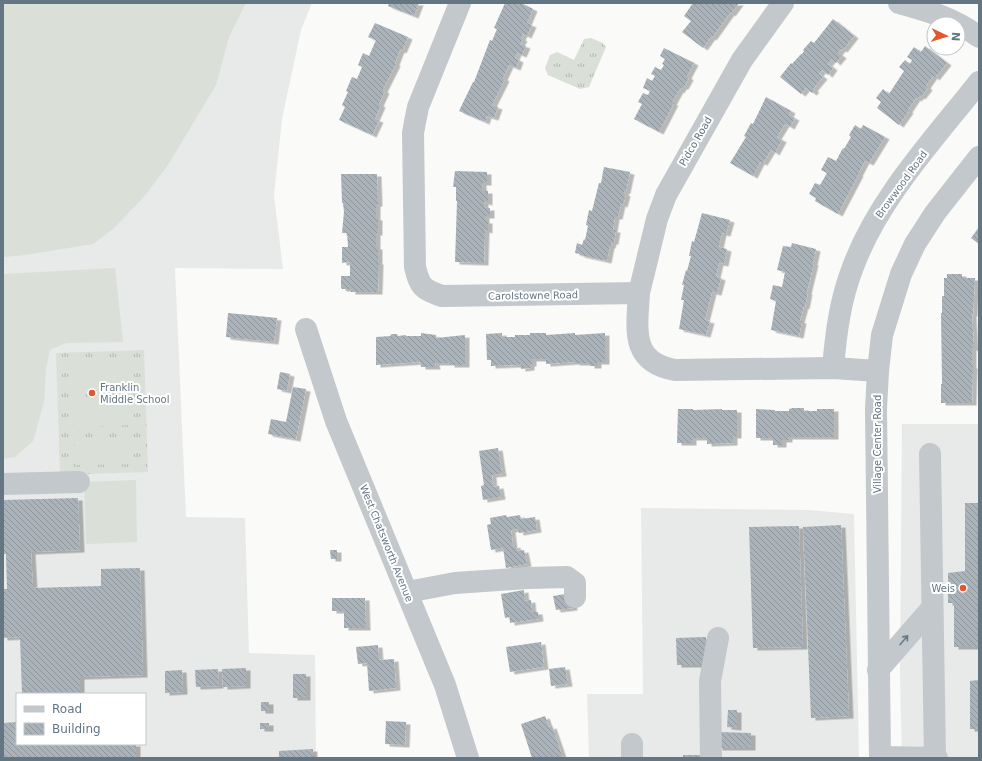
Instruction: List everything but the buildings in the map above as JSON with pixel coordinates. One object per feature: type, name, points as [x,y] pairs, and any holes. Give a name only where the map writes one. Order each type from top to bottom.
[{"type":"street","name":"Carolstowne Road","points":[[460,3],[418,107],[415,122],[415,267],[419,282],[427,290],[442,296],[638,293]]},
{"type":"street","name":"Pidco Road","points":[[638,293],[654,232],[666,195],[742,60],[783,3]]},
{"type":"street","points":[[898,3],[951,19],[970,30],[979,38]]},
{"type":"street","name":"Browwood Road","points":[[833,368],[836,332],[843,299],[853,266],[873,222],[899,183],[979,82]]},
{"type":"street","name":"Village Center Road","points":[[880,758],[876,455],[878,371],[882,335],[890,305],[915,244],[935,213],[979,157]]},
{"type":"street","points":[[638,293],[637,327],[640,344],[645,355],[652,362],[662,368],[675,370],[833,368],[878,371]]},
{"type":"street","name":"West Chatsworth Avenue","points":[[306,329],[336,421],[445,686],[468,758]]},
{"type":"street","points":[[880,758],[936,758],[930,454]]},
{"type":"street","points":[[3,484],[79,482]]},
{"type":"street","points":[[407,592],[455,583],[567,577],[575,583],[575,597]]},
{"type":"street","points":[[878,670],[932,608]]},
{"type":"street","points":[[711,758],[710,681],[718,638]]},
{"type":"shaded area","name":"Franklin Middle School","points":[[3,3],[312,3],[301,30],[282,119],[274,195],[283,269],[175,268],[186,517],[245,518],[249,653],[315,655],[316,758],[3,758]]},
{"type":"shaded area","points":[[902,424],[979,424],[979,758],[902,758],[900,674]]},
{"type":"shaded area","points":[[641,508],[809,510],[854,514],[859,758],[589,758],[587,694],[643,694]]},
{"type":"green space","points":[[3,3],[246,3],[229,37],[216,85],[168,165],[143,198],[113,229],[93,244],[3,257]]},
{"type":"green space","points":[[591,38],[603,43],[606,47],[589,87],[580,89],[548,75],[545,68],[550,55],[557,52],[574,60],[584,39]]},
{"type":"green space","points":[[115,268],[123,342],[66,343],[50,350],[46,369],[44,402],[33,441],[15,457],[3,459],[3,274]]},
{"type":"green space","points":[[144,350],[148,472],[60,475],[56,353]]},
{"type":"green space","points":[[130,361],[130,388],[73,389],[72,363]]},
{"type":"green space","points":[[131,399],[132,425],[74,428],[73,401]]},
{"type":"green space","points":[[132,437],[133,464],[75,465],[74,439]]},
{"type":"green space","points":[[136,480],[137,542],[86,544],[84,482]]},
{"type":"place","name":"Franklin Middle School","points":[[92,393]]},
{"type":"place","name":"Weis","points":[[963,588]]}]
